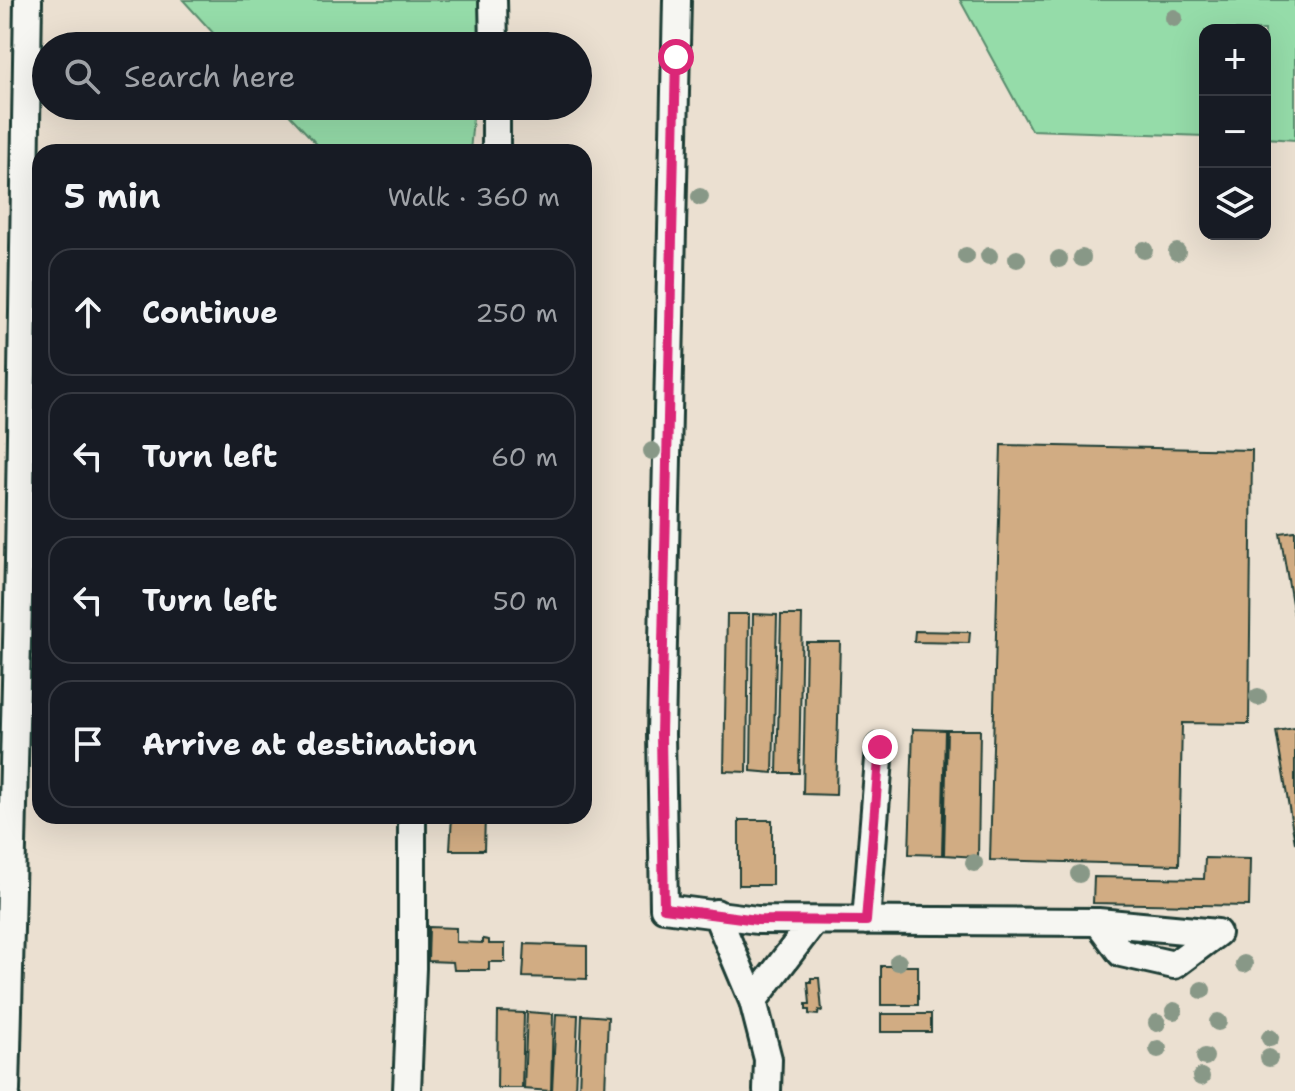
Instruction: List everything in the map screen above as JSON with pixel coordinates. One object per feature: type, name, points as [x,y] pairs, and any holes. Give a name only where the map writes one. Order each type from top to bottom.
[{"type":"street","points":[[6,1091],[28,0]]},
{"type":"street","points":[[493,0],[494,32]]},
{"type":"street","points":[[677,0],[661,734],[664,908],[757,920],[1098,922]]},
{"type":"street","points":[[496,120],[496,144]]},
{"type":"street","points":[[866,921],[880,747]]},
{"type":"street","points":[[407,1091],[412,968],[412,824]]},
{"type":"street","points":[[716,913],[753,1001],[768,1059],[767,1091]]},
{"type":"street","points":[[753,1001],[814,921]]},
{"type":"green space","points":[[183,0],[481,0],[479,32],[212,32]]},
{"type":"green space","points":[[960,0],[1295,0],[1295,140],[1271,138],[1271,24],[1199,24],[1199,136],[1031,130]]},
{"type":"green space","points":[[294,120],[473,120],[471,144],[317,144]]},
{"type":"building","points":[[1001,445],[1252,450],[1249,724],[1182,723],[1179,865],[990,860]]},
{"type":"building","points":[[1295,531],[1295,621],[1280,533]]},
{"type":"building","points":[[727,614],[749,614],[747,772],[724,771]]},
{"type":"building","points":[[753,614],[777,615],[773,773],[751,771]]},
{"type":"building","points":[[781,615],[802,615],[799,773],[777,773]]},
{"type":"building","points":[[915,631],[970,632],[969,643],[914,642]]},
{"type":"building","points":[[806,642],[840,642],[836,795],[803,794]]},
{"type":"building","points":[[1295,728],[1295,843],[1276,731]]},
{"type":"building","points":[[913,729],[945,730],[942,855],[909,854]]},
{"type":"building","points":[[947,730],[980,730],[978,857],[944,855]]},
{"type":"building","points":[[739,820],[772,820],[772,885],[739,885]]},
{"type":"building","points":[[452,824],[485,824],[484,850],[450,850]]},
{"type":"building","points":[[1205,858],[1250,859],[1249,906],[1093,903],[1094,877],[1204,879]]},
{"type":"building","points":[[429,927],[456,928],[456,942],[483,943],[483,939],[489,940],[489,944],[505,944],[505,962],[489,962],[489,970],[454,970],[453,962],[428,961]]},
{"type":"building","points":[[525,944],[587,946],[587,979],[523,977]]},
{"type":"building","points":[[881,966],[918,966],[918,1005],[881,1005]]},
{"type":"building","points":[[811,978],[819,978],[822,1011],[819,1010],[818,1015],[809,1014],[806,1010],[806,1004],[810,1004],[808,982]]},
{"type":"building","points":[[498,1012],[524,1013],[522,1088],[497,1088]]},
{"type":"building","points":[[527,1012],[553,1014],[551,1091],[524,1089]]},
{"type":"building","points":[[556,1014],[578,1015],[575,1091],[552,1091]]},
{"type":"building","points":[[881,1014],[931,1014],[931,1032],[881,1032]]},
{"type":"building","points":[[582,1015],[608,1017],[605,1091],[579,1091]]},
{"type":"route","points":[[676,57],[661,734],[664,908],[757,920],[866,921],[880,747]]}]
